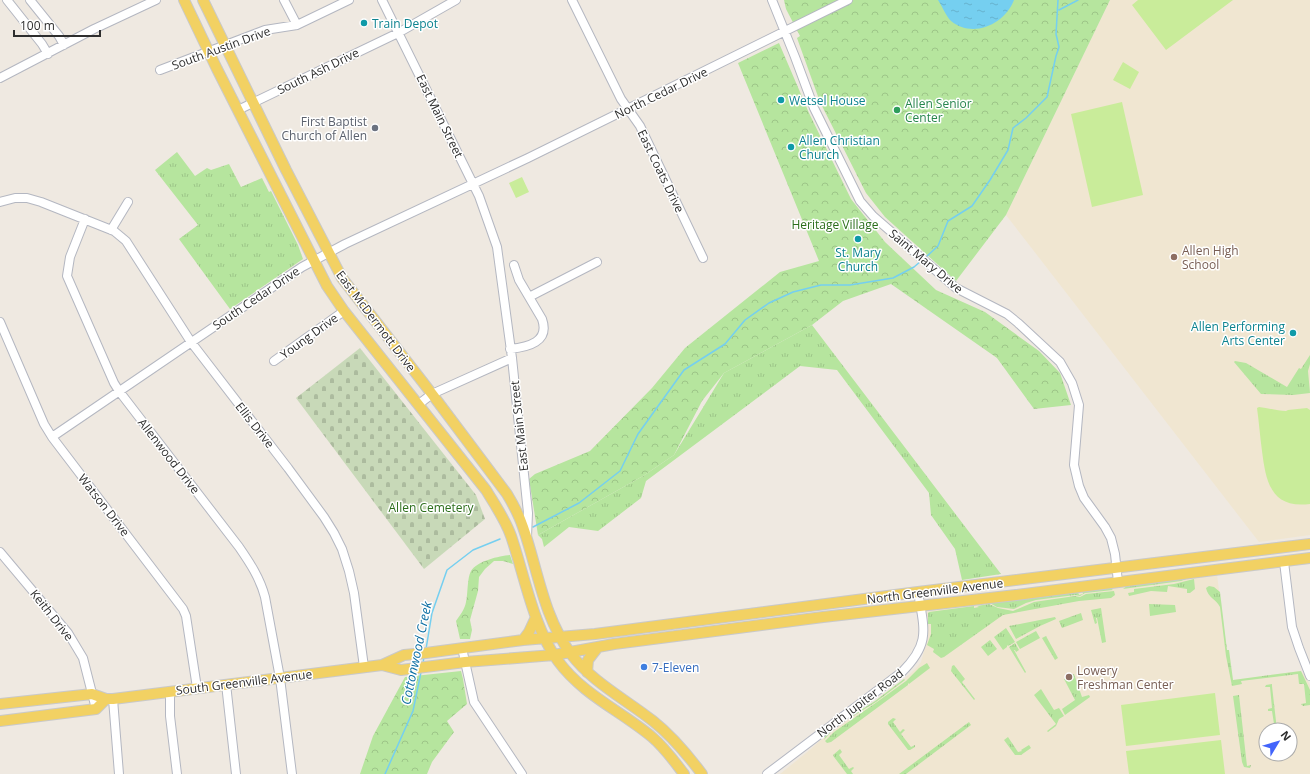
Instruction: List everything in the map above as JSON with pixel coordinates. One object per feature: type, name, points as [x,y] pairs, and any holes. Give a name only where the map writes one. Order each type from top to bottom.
[{"type":"main road","name":"East McDermott Drive","points":[[184,0],[208,51],[327,286],[344,311],[486,490],[500,513],[510,534],[536,617]]},
{"type":"main road","name":"East McDermott Drive","points":[[203,0],[328,253],[342,278],[507,494],[516,511],[526,540]]},
{"type":"main road","name":"East Main Street","points":[[526,540],[546,606],[560,637],[569,652],[601,684],[661,728],[681,746],[702,774]]},
{"type":"main road","name":"North Greenville Avenue","points":[[560,637],[595,634],[918,592],[1310,544]]},
{"type":"main road","points":[[1283,548],[1284,562]]},
{"type":"main road","name":"North Greenville Avenue","points":[[569,652],[823,616],[920,606],[1310,558]]},
{"type":"main road","points":[[536,617],[554,655],[575,680],[591,694],[653,738],[666,751],[684,774]]},
{"type":"main road","points":[[523,640],[529,632],[536,617]]},
{"type":"main road","name":"South Greenville Avenue","points":[[0,704],[92,694],[109,699],[382,665],[404,655],[523,640],[560,637]]},
{"type":"main road","points":[[588,672],[588,660],[598,647]]},
{"type":"main road","name":"South Greenville Avenue","points":[[382,665],[401,670],[465,662],[554,655],[569,652]]},
{"type":"main road","points":[[0,721],[96,709],[109,699]]},
{"type":"main road","points":[[653,738],[661,728]]},
{"type":"street","points":[[7,0],[42,44],[48,54]]},
{"type":"street","points":[[30,0],[59,36],[64,45]]},
{"type":"street","points":[[0,78],[156,0]]},
{"type":"street","points":[[284,0],[297,25]]},
{"type":"street","name":"South Austin Drive","points":[[160,70],[265,30],[297,25],[349,0]]},
{"type":"street","name":"East Main Street","points":[[382,0],[473,183],[497,247],[512,358],[528,513],[526,540]]},
{"type":"street","name":"South Ash Drive","points":[[238,110],[398,33],[456,0]]},
{"type":"street","name":"East Coats Drive","points":[[572,0],[621,99],[640,126],[703,258]]},
{"type":"street","name":"Saint Mary Drive","points":[[772,0],[814,108],[855,193],[873,216],[951,284],[964,293],[1007,314],[1060,362],[1072,383],[1079,405],[1074,465],[1079,486],[1084,498],[1112,538],[1118,582]]},
{"type":"street","name":"North Cedar Drive","points":[[473,183],[628,109],[848,0]]},
{"type":"street","name":"South Cedar Drive","points":[[52,438],[280,281],[328,253],[473,183]]},
{"type":"street","points":[[0,202],[15,198],[27,198],[85,219]]},
{"type":"street","points":[[111,230],[128,202]]},
{"type":"street","name":"Ellis Drive","points":[[85,219],[111,230],[126,241],[191,342],[288,468],[334,533],[342,549],[349,570],[354,593],[364,667]]},
{"type":"street","name":"Allenwood Drive","points":[[85,219],[70,257],[67,276],[114,383],[239,547],[262,584],[280,678],[292,774]]},
{"type":"street","points":[[529,297],[597,262]]},
{"type":"street","points":[[510,349],[524,348],[537,342],[544,330],[542,318],[519,280],[514,265]]},
{"type":"street","name":"Young Drive","points":[[274,361],[344,311]]},
{"type":"street","name":"Watson Drive","points":[[0,322],[44,424],[52,438],[183,609],[186,616],[197,688]]},
{"type":"street","points":[[419,404],[432,394],[512,358]]},
{"type":"street","name":"Keith Drive","points":[[0,552],[68,633],[82,658],[96,709]]},
{"type":"street","points":[[1284,562],[1292,627],[1310,676]]},
{"type":"street","name":"North Jupiter Road","points":[[767,774],[902,672],[912,662],[923,639],[924,630],[918,592]]},
{"type":"street","points":[[462,648],[474,702],[522,774]]},
{"type":"street","points":[[226,684],[236,774]]},
{"type":"street","points":[[170,691],[170,716],[177,774]]},
{"type":"street","points":[[109,699],[120,774]]},
{"type":"shaded area","name":"Allen High School","points":[[1110,0],[1310,0],[1310,535],[1259,542],[1006,215]]},
{"type":"shaded area","name":"Lowery Freshman Center","points":[[1217,575],[1227,650],[1233,680],[1299,671],[1303,673],[1310,685],[1310,774],[780,774],[827,734],[875,701],[917,667],[921,662],[928,637],[926,614],[929,610]]},
{"type":"green space","points":[[784,0],[1110,0],[1006,215],[956,281],[885,217],[866,193],[820,102],[797,38],[800,36],[786,9]]},
{"type":"green space","points":[[1138,0],[1233,0],[1166,50],[1132,5]]},
{"type":"green space","name":"Heritage Village","points":[[779,43],[809,113],[851,199],[885,242],[936,290],[985,312],[1039,351],[1060,373],[1071,405],[1034,409],[997,358],[891,284],[843,301],[812,325],[724,373],[702,401],[674,455],[643,476],[538,535],[529,479],[535,474],[590,451],[652,388],[685,348],[780,272],[819,261],[738,63]]},
{"type":"green space","points":[[1123,62],[1139,72],[1130,89],[1113,80]]},
{"type":"green space","points":[[1122,102],[1143,195],[1092,207],[1071,114]]},
{"type":"green space","points":[[177,152],[195,176],[207,168],[211,170],[229,164],[241,187],[262,178],[269,192],[271,191],[298,245],[303,259],[230,309],[179,239],[198,225],[155,170]]},
{"type":"green space","points":[[522,177],[529,192],[516,198],[509,183]]},
{"type":"green space","points":[[812,325],[1001,574],[962,580],[955,549],[931,515],[929,493],[837,370],[800,366],[646,481],[641,498],[598,531],[569,527],[544,547],[542,539],[538,535],[643,476],[674,455],[724,373]]},
{"type":"green space","name":"Allen Cemetery","points":[[360,348],[476,495],[485,519],[424,569],[296,398]]},
{"type":"green space","points":[[1310,355],[1308,371],[1310,393],[1293,395],[1261,394],[1234,362],[1246,363],[1287,387],[1299,368],[1301,369]]},
{"type":"green space","points":[[1259,407],[1283,411],[1307,408],[1310,410],[1310,504],[1287,502],[1279,498],[1273,491],[1269,483],[1264,462],[1257,408]]},
{"type":"green space","points":[[510,555],[513,564],[503,561],[494,561],[479,577],[478,591],[470,620],[472,630],[470,639],[460,639],[456,621],[465,605],[471,571],[478,564],[494,558]]},
{"type":"green space","points":[[1189,578],[1181,581],[1123,589],[1127,586]]},
{"type":"green space","points":[[1194,579],[1195,589],[1190,593],[1187,593],[1187,589],[1168,586],[1167,592],[1151,591],[1129,596],[1128,593],[1134,592],[1134,589],[1174,584]]},
{"type":"green space","points":[[1209,586],[1214,587],[1220,592],[1227,650],[1229,650],[1233,680],[1301,671],[1310,690],[1310,705],[1303,706],[1301,704],[1306,703],[1304,684],[1299,684],[1298,674],[1241,681],[1242,684],[1232,686],[1226,656],[1220,607],[1207,591],[1206,588]]},
{"type":"green space","points":[[1110,588],[1113,590],[1085,593],[1080,596],[1075,595],[1036,600],[1014,609],[997,607],[990,603],[1078,592],[1079,595],[1083,594],[1082,591],[1104,590]]},
{"type":"green space","points":[[1114,591],[1115,595],[1111,598],[1079,601],[1003,615],[941,658],[933,652],[934,649],[927,645],[931,634],[931,624],[928,624],[929,612],[974,606],[974,608],[989,604],[998,608],[1013,611],[1034,602],[1075,596],[1080,597],[1086,594]]},
{"type":"green space","points":[[1149,604],[1175,605],[1176,612],[1150,616]]},
{"type":"green space","points":[[1101,608],[1106,642],[1102,643],[1097,618],[1097,623],[1095,624],[1091,610]]},
{"type":"green space","points":[[1081,613],[1083,620],[1062,628],[1059,621]]},
{"type":"green space","points":[[1055,617],[1056,619],[1016,639],[1009,626]]},
{"type":"green space","points":[[1006,628],[1015,642],[1008,646],[1007,645],[1007,647],[1003,650],[994,637]]},
{"type":"green space","points":[[1036,631],[1040,638],[1020,649],[1016,642]]},
{"type":"green space","points":[[1046,636],[1058,658],[1055,660],[1042,638]]},
{"type":"green space","points":[[990,640],[997,649],[988,656],[981,647]]},
{"type":"green space","points":[[1015,643],[1019,650],[1016,652],[1014,650],[1026,672],[1025,673],[1009,647]]},
{"type":"green space","points":[[927,663],[930,668],[909,684],[908,683],[908,685],[831,742],[827,743],[825,741],[834,732],[906,681],[919,668]]},
{"type":"green space","points":[[954,665],[965,679],[962,682],[975,699],[974,700],[951,671],[952,666]]},
{"type":"green space","points":[[461,671],[467,704],[447,721],[454,732],[432,762],[427,774],[360,774],[373,736],[405,677]]},
{"type":"green space","points":[[1074,674],[1082,697],[1089,695],[1090,697],[1065,715],[1062,709],[1075,700],[1064,679]]},
{"type":"green space","points":[[904,679],[905,680],[876,702],[842,723],[824,740],[826,734],[842,722],[875,701]]},
{"type":"green space","points":[[1272,684],[1276,722],[1274,722],[1272,711],[1268,711],[1268,709],[1272,708],[1270,687],[1265,687],[1266,685]]},
{"type":"green space","points":[[1041,689],[1054,710],[1059,708],[1064,716],[1059,719],[1056,726],[1048,732],[1047,731],[1056,724],[1034,695]]},
{"type":"green space","points":[[1215,693],[1220,735],[1126,746],[1121,705]]},
{"type":"green space","points":[[1239,695],[1247,766],[1251,765],[1250,768],[1244,767],[1242,762],[1233,696]]},
{"type":"green space","points":[[893,718],[896,719],[893,722],[900,732],[903,729],[905,730],[901,734],[911,747],[915,745],[915,747],[908,750],[888,724],[888,722]]},
{"type":"green space","points":[[969,722],[971,725],[906,774],[899,774]]},
{"type":"green space","points":[[1008,737],[1018,752],[1022,751],[1021,750],[1029,745],[1031,748],[1021,755],[1015,755],[1004,740]]},
{"type":"green space","points":[[1221,740],[1225,774],[1129,774],[1126,751]]},
{"type":"green space","points":[[840,749],[842,752],[839,755],[849,769],[854,768],[851,771],[853,774],[847,774],[834,757],[833,755]]},
{"type":"water","points":[[938,0],[1014,0],[1010,9],[996,22],[978,29],[969,29],[951,21]]},
{"type":"waterway","name":"Cottonwood Creek","points":[[926,257],[938,246],[948,221],[972,206],[990,180],[1008,150],[1013,128],[1026,118],[1047,97],[1059,47],[1056,34],[1058,0]]},
{"type":"waterway","points":[[1059,10],[1078,0]]},
{"type":"waterway","name":"Cottonwood Creek","points":[[533,527],[579,503],[620,471],[638,434],[684,370],[725,344],[745,320],[769,303],[793,292],[821,285],[850,285],[893,278],[914,267],[921,261]]},
{"type":"waterway","name":"Cottonwood Creek","points":[[426,649],[432,613],[447,570],[473,550],[500,539]]},
{"type":"waterway","name":"Cottonwood Creek","points":[[423,664],[424,656]]},
{"type":"waterway","name":"Cottonwood Creek","points":[[385,774],[413,711],[421,672]]},
{"type":"place","name":"Train Depot","points":[[364,23]]},
{"type":"place","name":"Wetsel House","points":[[781,100]]},
{"type":"place","name":"Allen Senior Center","points":[[897,110]]},
{"type":"place","name":"First Baptist Church of Allen","points":[[375,128]]},
{"type":"place","name":"Allen Christian Church","points":[[791,147]]},
{"type":"place","name":"St. Mary Church","points":[[858,239]]},
{"type":"place","name":"Allen High School","points":[[1174,257]]},
{"type":"place","name":"Allen Performing Arts Center","points":[[1293,333]]},
{"type":"place","name":"7-Eleven","points":[[644,667]]},
{"type":"place","name":"Lowery Freshman Center","points":[[1069,677]]}]
